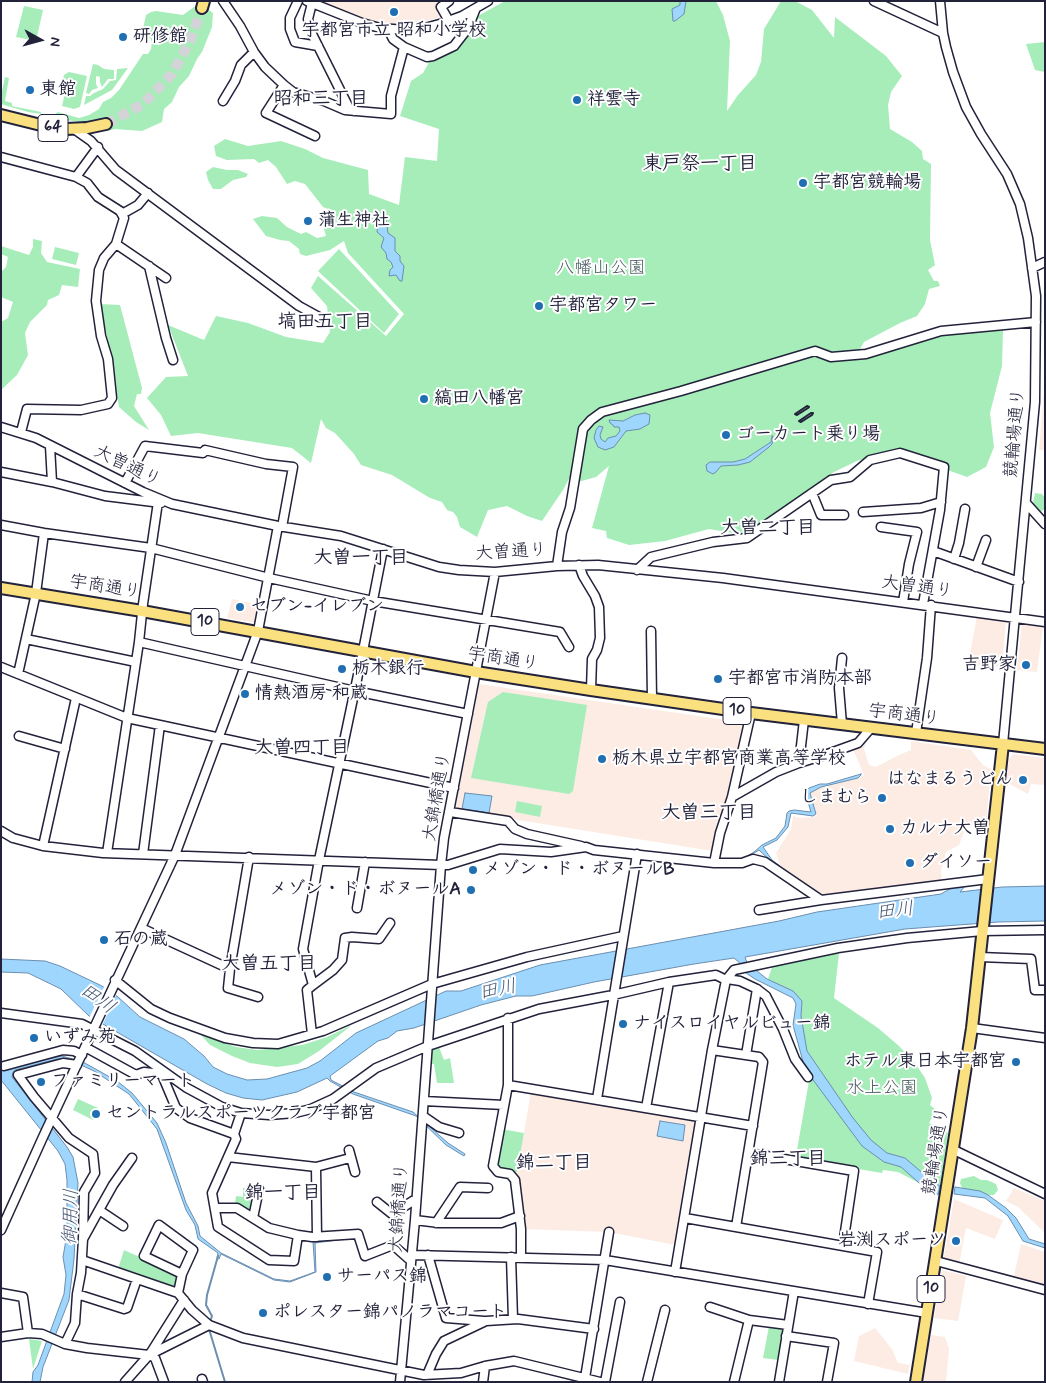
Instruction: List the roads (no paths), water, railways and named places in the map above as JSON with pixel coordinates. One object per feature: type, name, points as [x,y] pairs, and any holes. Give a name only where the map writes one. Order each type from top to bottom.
[{"type":"main road","name":"64","points":[[1,115],[49,127],[74,129],[106,124]]},
{"type":"main road","name":"宇商通り","points":[[1,588],[142,610],[476,672],[590,690],[804,720],[1045,749]]},
{"type":"main road","name":"競輪場通り","points":[[988,882],[1003,744]]},
{"type":"main road","name":"10","points":[[983,927],[988,882]]},
{"type":"main road","name":"競輪場通り","points":[[916,1382],[972,1028],[983,927]]},
{"type":"street","points":[[223,1],[240,26],[254,52],[265,67],[284,85],[293,92],[324,101],[345,110],[392,114],[391,96],[404,47]]},
{"type":"street","points":[[298,1],[290,18],[290,29],[295,42],[318,46]]},
{"type":"street","points":[[449,1],[441,7],[449,21]]},
{"type":"street","points":[[354,111],[349,108],[311,32],[308,19],[310,2],[362,23],[388,29],[418,29],[449,21],[488,1]]},
{"type":"street","points":[[874,1],[943,33]]},
{"type":"street","name":"競輪場通り","points":[[940,1],[943,33],[953,72],[966,107],[1007,174],[1020,204],[1028,238],[1036,296],[1040,380],[1026,502],[1003,744]]},
{"type":"street","points":[[388,29],[393,39],[404,47],[427,57],[433,56],[454,46],[468,28],[476,8]]},
{"type":"street","points":[[223,101],[236,81],[241,65],[254,52]]},
{"type":"street","points":[[284,85],[266,113],[315,136]]},
{"type":"street","points":[[74,129],[92,141],[116,170],[299,306],[319,317]]},
{"type":"street","points":[[76,177],[98,147]]},
{"type":"street","points":[[1,157],[76,177],[87,183],[98,197],[120,211],[124,218],[116,244],[104,258],[99,270],[96,301],[101,336],[108,359],[112,398],[108,404],[81,410],[27,409],[21,432]]},
{"type":"street","points":[[122,214],[138,205],[148,193]]},
{"type":"street","points":[[116,244],[166,278]]},
{"type":"street","points":[[1032,268],[1045,262]]},
{"type":"street","points":[[149,266],[173,360]]},
{"type":"street","points":[[1036,296],[1045,295]]},
{"type":"street","points":[[557,566],[562,532],[570,508],[583,429],[602,412],[681,391],[815,351],[831,357],[866,354],[941,331],[1036,322]]},
{"type":"street","name":"大曽通り","points":[[1,427],[21,432],[172,504],[280,526],[341,536],[439,567],[495,572],[579,565],[637,570],[723,578],[1045,622]]},
{"type":"street","points":[[50,446],[52,482]]},
{"type":"street","points":[[1,1230],[43,1135],[174,855],[258,631],[293,467],[266,464],[205,450],[203,453],[145,446],[126,483]]},
{"type":"street","points":[[637,570],[651,557],[713,542],[746,538],[831,480],[850,477],[870,460],[900,453],[944,468],[927,605],[927,658],[916,734]]},
{"type":"street","points":[[1,472],[52,482],[105,496],[172,504]]},
{"type":"street","points":[[812,493],[821,515],[844,515]]},
{"type":"street","points":[[107,852],[158,502]]},
{"type":"street","points":[[863,512],[921,508],[941,502]]},
{"type":"street","points":[[1026,502],[1045,524]]},
{"type":"street","points":[[954,559],[959,543],[964,509]]},
{"type":"street","points":[[1,525],[151,548],[269,578],[373,601],[560,632],[569,647]]},
{"type":"street","points":[[881,527],[917,532],[909,564],[903,602]]},
{"type":"street","points":[[18,674],[36,593],[44,533]]},
{"type":"street","points":[[976,567],[986,540]]},
{"type":"street","points":[[313,985],[303,949],[319,860],[383,549]]},
{"type":"street","points":[[933,552],[1019,582]]},
{"type":"street","points":[[579,565],[582,576],[595,596],[599,607],[600,638],[592,659],[590,690]]},
{"type":"street","name":"大錦橋通り","points":[[400,1382],[412,1258],[441,865],[495,572]]},
{"type":"street","points":[[651,631],[652,699]]},
{"type":"street","points":[[26,639],[136,662]]},
{"type":"street","points":[[139,642],[355,691],[468,714]]},
{"type":"street","points":[[842,658],[839,688],[842,724]]},
{"type":"street","points":[[1,667],[127,718],[454,788]]},
{"type":"street","points":[[43,846],[76,698]]},
{"type":"street","points":[[714,863],[720,833],[732,797],[751,713]]},
{"type":"street","points":[[798,762],[804,720]]},
{"type":"street","points":[[143,854],[160,725]]},
{"type":"street","points":[[732,797],[798,762],[822,756],[858,743],[871,728]]},
{"type":"street","points":[[19,736],[64,749]]},
{"type":"street","points":[[450,812],[508,821],[515,829],[527,834],[594,850],[714,863],[742,863],[753,859],[764,862],[821,900]]},
{"type":"street","points":[[1,831],[13,838],[43,846],[107,852],[441,865],[448,865],[500,849],[551,852],[586,847]]},
{"type":"street","points":[[597,1100],[637,854]]},
{"type":"street","points":[[249,857],[228,988],[258,997]]},
{"type":"street","points":[[357,908],[365,862]]},
{"type":"street","points":[[759,910],[821,900],[988,882]]},
{"type":"street","points":[[312,1034],[307,990],[333,970],[342,960],[345,938],[379,939],[390,922]]},
{"type":"street","points":[[675,1272],[712,1050],[727,979],[734,970],[838,948],[983,927],[1045,930]]},
{"type":"street","points":[[141,928],[230,969]]},
{"type":"street","points":[[114,982],[151,1009],[170,1018],[225,1038],[253,1043],[278,1044],[356,1018],[432,986],[527,957],[622,939]]},
{"type":"street","points":[[980,957],[1031,959],[1035,990],[1045,990]]},
{"type":"street","points":[[1,1013],[82,1024],[93,1028],[135,1051],[161,1072],[222,1107],[241,1113],[268,1115],[295,1113],[311,1109],[334,1099],[376,1068],[428,1042],[539,1009],[669,982],[716,975],[740,981],[757,989],[766,996],[783,1029],[795,1059],[808,1077]]},
{"type":"street","points":[[646,1108],[669,982]]},
{"type":"street","points":[[746,1055],[757,989]]},
{"type":"street","points":[[508,1018],[508,1085],[493,1166],[498,1172],[510,1174],[515,1180],[520,1216],[521,1257]]},
{"type":"street","points":[[972,1028],[1045,1038]]},
{"type":"street","points":[[85,1047],[136,1075],[144,1072],[161,1072]]},
{"type":"street","points":[[4,1066],[63,1050],[74,1051],[82,1055]]},
{"type":"street","points":[[712,1050],[759,1057],[763,1062],[736,1226]]},
{"type":"street","points":[[64,1344],[75,1323],[82,1260],[84,1192],[95,1173],[94,1154],[69,1138],[18,1075],[64,1063],[77,1065]]},
{"type":"street","points":[[161,1072],[176,1108],[190,1118],[234,1134]]},
{"type":"street","points":[[508,1085],[753,1126]]},
{"type":"street","points":[[424,1100],[504,1105]]},
{"type":"street","points":[[241,1113],[234,1134],[236,1139],[212,1193],[218,1227],[269,1260],[294,1261],[298,1236]]},
{"type":"street","points":[[422,1116],[439,1127],[459,1133]]},
{"type":"street","points":[[954,1150],[1045,1194]]},
{"type":"street","points":[[749,1153],[854,1171],[843,1245]]},
{"type":"street","points":[[228,1157],[316,1167],[350,1154],[355,1172]]},
{"type":"street","points":[[83,1239],[113,1185],[132,1158]]},
{"type":"street","points":[[316,1167],[317,1237]]},
{"type":"street","points":[[436,1223],[460,1187],[488,1188]]},
{"type":"street","points":[[253,1218],[259,1189]]},
{"type":"street","points":[[377,1202],[392,1214],[416,1199]]},
{"type":"street","points":[[215,1208],[236,1208],[269,1228],[298,1236],[317,1237],[358,1234],[366,1256],[393,1245],[412,1258],[428,1255],[605,1260],[928,1313]]},
{"type":"street","points":[[99,1210],[123,1226]]},
{"type":"street","points":[[414,1220],[436,1223],[501,1223],[520,1216]]},
{"type":"street","points":[[685,1218],[876,1252],[868,1304]]},
{"type":"street","points":[[178,1293],[182,1274],[193,1250],[159,1225],[144,1256],[182,1274]]},
{"type":"street","points":[[585,1378],[608,1232]]},
{"type":"street","points":[[428,1255],[446,1318],[486,1321],[513,1319],[594,1329]]},
{"type":"street","points":[[511,1257],[513,1319]]},
{"type":"street","points":[[82,1260],[178,1293],[209,1325],[243,1338],[427,1375],[461,1373],[484,1366],[514,1361],[600,1382]]},
{"type":"street","points":[[936,1261],[1045,1290]]},
{"type":"street","points":[[77,1294],[124,1309],[127,1308],[137,1280]]},
{"type":"street","points":[[779,1382],[794,1291]]},
{"type":"street","points":[[1,1294],[23,1297],[28,1333]]},
{"type":"street","points":[[125,1382],[149,1355],[184,1300]]},
{"type":"street","points":[[606,1382],[620,1302]]},
{"type":"street","points":[[710,1307],[749,1320],[788,1326]]},
{"type":"street","points":[[647,1382],[665,1310]]},
{"type":"street","points":[[734,1382],[749,1320]]},
{"type":"street","points":[[427,1375],[444,1341],[486,1321]]},
{"type":"street","points":[[149,1355],[209,1325]]},
{"type":"street","points":[[1,1337],[28,1333],[42,1334],[64,1344],[149,1355],[155,1358],[164,1382]]},
{"type":"street","points":[[786,1336],[834,1343],[827,1382]]},
{"type":"street","points":[[483,1382],[484,1366]]},
{"type":"water","points":[[680,1],[686,1],[684,14],[673,21],[672,9],[680,5]]},
{"type":"water","points":[[382,218],[386,220],[388,233],[395,238],[395,251],[400,256],[400,261],[404,266],[402,281],[396,275],[389,276],[390,270],[393,267],[381,247],[384,238],[377,232],[379,220]]},
{"type":"water","points":[[645,413],[650,415],[649,424],[640,429],[626,431],[614,447],[605,450],[598,447],[594,438],[599,426],[603,427],[600,435],[601,439],[605,442],[608,438],[616,436],[620,431],[619,427],[614,427],[609,420],[623,421],[635,415]]},
{"type":"water","points":[[772,436],[772,444],[750,462],[721,466],[713,474],[707,471],[706,465],[710,462],[733,462],[745,459],[771,442]]},
{"type":"water","points":[[861,774],[858,778],[821,787],[810,793],[816,814],[813,816],[791,813],[788,827],[777,840],[763,847],[772,860],[780,866],[779,869],[759,850],[739,861],[776,838],[785,826],[789,811],[811,812],[805,792],[809,788]]},
{"type":"water","points":[[465,793],[492,796],[489,813],[462,809]]},
{"type":"water","name":"田川","points":[[966,885],[960,892],[1002,887],[1045,886],[1045,921],[998,922],[905,929],[745,957],[747,963],[767,979],[793,991],[802,1001],[801,1016],[807,1051],[853,1118],[871,1140],[887,1153],[905,1158],[940,1186],[938,1195],[918,1182],[901,1167],[884,1162],[862,1146],[805,1069],[793,1025],[796,1004],[793,998],[746,973],[741,964],[734,958],[594,982],[532,996],[516,996],[481,1005],[414,1028],[397,1031],[388,1038],[378,1041],[330,1076],[331,1080],[354,1092],[413,1112],[448,1143],[465,1154],[464,1156],[446,1145],[416,1116],[353,1094],[327,1078],[297,1092],[262,1100],[243,1098],[226,1093],[89,1016],[61,989],[28,973],[1,972],[1,959],[45,961],[60,966],[102,986],[118,997],[140,1017],[184,1039],[204,1056],[213,1067],[227,1074],[247,1080],[267,1079],[307,1068],[320,1061],[356,1033],[446,991],[461,991],[540,965],[779,921],[817,912],[941,894],[953,887]]},
{"type":"water","name":"御用川","points":[[62,1056],[83,1062],[117,1081],[132,1093],[157,1123],[166,1143],[186,1203],[198,1226],[200,1236],[221,1253],[274,1279],[290,1281],[315,1272],[313,1242],[353,1237],[362,1251],[353,1238],[315,1243],[316,1272],[290,1282],[274,1280],[221,1254],[219,1259],[217,1258],[218,1253],[198,1239],[195,1225],[186,1210],[157,1129],[129,1094],[94,1071],[68,1059],[57,1059],[15,1070],[12,1077],[73,1157],[78,1183],[74,1259],[69,1300],[43,1367],[40,1382],[32,1382],[33,1372],[38,1365],[64,1294],[66,1275],[63,1257],[67,1234],[67,1180],[65,1164],[58,1151],[1,1080],[1,1064],[10,1067]]},
{"type":"water","points":[[660,1121],[685,1125],[683,1141],[657,1136]]},
{"type":"water","points":[[955,1187],[980,1191],[988,1195],[1016,1218],[1029,1239],[1045,1244],[1045,1248],[1023,1241],[1008,1216],[985,1198],[954,1194]]},
{"type":"waterway","points":[[210,1322],[212,1316],[206,1305],[207,1295],[218,1256]]},
{"type":"waterway","points":[[209,1329],[225,1382]]},
{"type":"tunnel","points":[[106,124],[143,104],[172,74],[190,41],[202,8]]},
{"type":"railway","points":[[807,406],[809,407],[797,415],[795,414],[807,406]]},
{"type":"railway","points":[[811,413],[813,413],[812,415],[801,422],[799,421],[811,413]]},
{"type":"place","name":"宇都宮市立 昭和小学校","points":[[394,12]]},
{"type":"place","name":"研修館","points":[[123,37]]},
{"type":"place","name":"東館","points":[[30,90]]},
{"type":"place","name":"祥雲寺","points":[[577,100]]},
{"type":"place","name":"宇都宮競輪場","points":[[803,183]]},
{"type":"place","name":"蒲生神社","points":[[308,221]]},
{"type":"place","name":"宇都宮タワー","points":[[539,306]]},
{"type":"place","name":"縞田八幡宮","points":[[424,399]]},
{"type":"place","name":"ゴーカート乗り場","points":[[726,435]]},
{"type":"place","name":"セブン-イレブン","points":[[240,607]]},
{"type":"place","name":"吉野家","points":[[1026,665]]},
{"type":"place","name":"栃木銀行","points":[[342,669]]},
{"type":"place","name":"宇都宮市消防本部","points":[[718,679]]},
{"type":"place","name":"情熱酒房 和蔵","points":[[245,694]]},
{"type":"place","name":"栃木県立宇都宮商業高等学校","points":[[602,759]]},
{"type":"place","name":"はなまるうどん","points":[[1023,780]]},
{"type":"place","name":"しまむら","points":[[882,798]]},
{"type":"place","name":"カルナ大曽","points":[[890,829]]},
{"type":"place","name":"ダイソー","points":[[910,863]]},
{"type":"place","name":"メゾン・ド・ボヌールB","points":[[473,870]]},
{"type":"place","name":"メゾン・ド・ボヌールA","points":[[471,890]]},
{"type":"place","name":"石の蔵","points":[[104,940]]},
{"type":"place","name":"ナイスロイヤルビュー錦","points":[[623,1024]]},
{"type":"place","name":"いずみ苑","points":[[34,1038]]},
{"type":"place","name":"ホテル東日本宇都宮","points":[[1016,1062]]},
{"type":"place","name":"ファミリーマート","points":[[41,1082]]},
{"type":"place","name":"セントラルスポーツクラブ宇都宮","points":[[96,1114]]},
{"type":"place","name":"岩渕スポーツ","points":[[956,1241]]},
{"type":"place","name":"サーパス錦","points":[[327,1277]]},
{"type":"place","name":"ポレスター錦パノラマコート","points":[[263,1313]]},
{"type":"district","name":"昭和三丁目","points":[[321,100]]},
{"type":"district","name":"東戸祭一丁目","points":[[700,165]]},
{"type":"district","name":"塙田五丁目","points":[[325,323]]},
{"type":"district","name":"大曽二丁目","points":[[768,529]]},
{"type":"district","name":"大曽一丁目","points":[[361,559]]},
{"type":"district","name":"大曽四丁目","points":[[302,749]]},
{"type":"district","name":"大曽三丁目","points":[[709,814]]},
{"type":"district","name":"大曽五丁目","points":[[269,965]]},
{"type":"district","name":"錦三丁目","points":[[788,1160]]},
{"type":"district","name":"錦二丁目","points":[[554,1164]]},
{"type":"district","name":"錦一丁目","points":[[283,1194]]},
{"type":"park label","name":"八幡山公園","points":[[601,269]]},
{"type":"park label","name":"水上公園","points":[[882,1089]]}]
